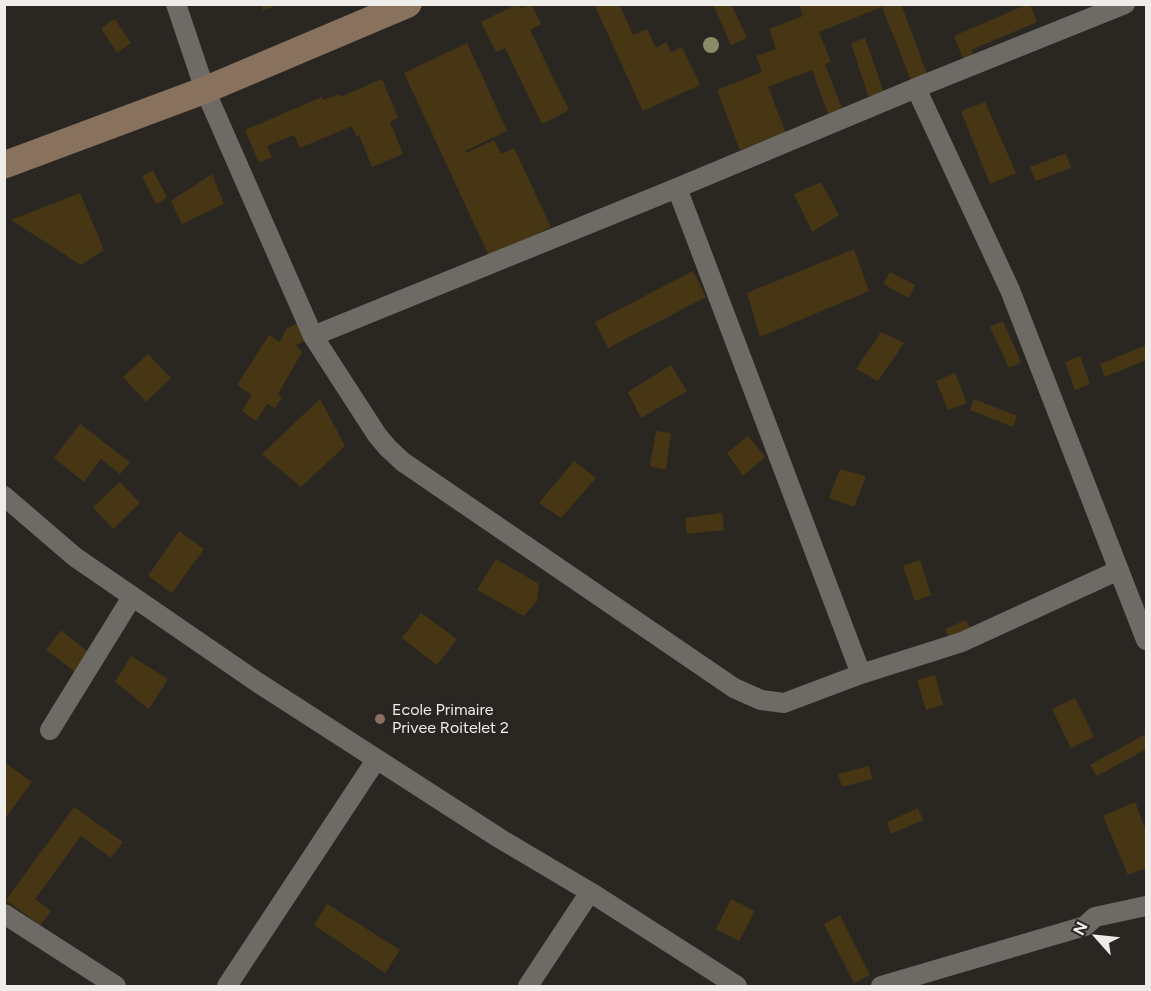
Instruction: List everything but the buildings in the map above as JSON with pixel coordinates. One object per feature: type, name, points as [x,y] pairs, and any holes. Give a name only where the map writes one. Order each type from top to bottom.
[{"type":"street","points":[[176,4],[205,90],[313,336],[377,435],[403,462],[734,688],[761,700],[784,703],[861,674],[962,642],[1119,570]]},
{"type":"street","points":[[4,165],[205,90],[408,4]]},
{"type":"street","points":[[313,336],[1125,4]]},
{"type":"street","points":[[916,88],[1010,290],[1146,640]]},
{"type":"street","points":[[676,188],[861,674]]},
{"type":"street","points":[[4,496],[75,557],[257,682],[376,760],[499,838],[590,892],[737,987]]},
{"type":"street","points":[[50,730],[132,597]]},
{"type":"street","points":[[227,987],[376,760]]},
{"type":"street","points":[[528,987],[590,892]]},
{"type":"street","points":[[881,987],[1085,926],[1095,917],[1146,906]]},
{"type":"street","points":[[4,914],[116,987]]},
{"type":"place","name":"Ecole Primaire Privee Roitelet 2","points":[[380,719]]}]
